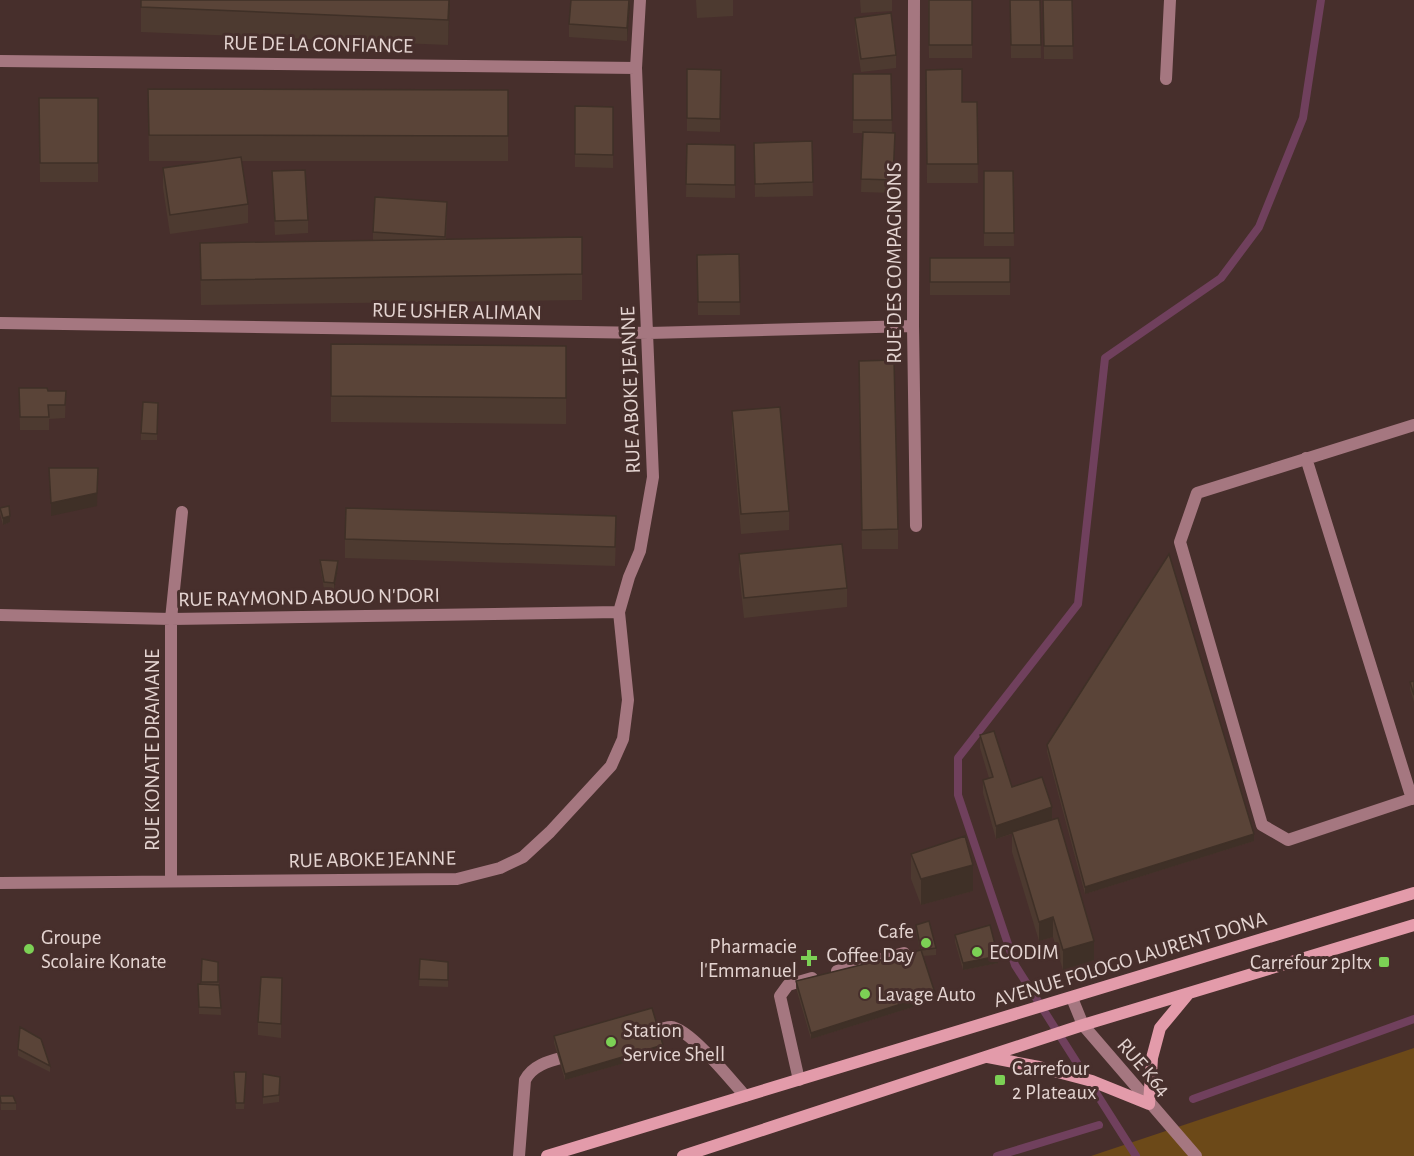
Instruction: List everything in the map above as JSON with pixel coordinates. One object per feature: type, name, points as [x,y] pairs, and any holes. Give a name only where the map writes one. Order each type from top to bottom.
[{"type":"main road","name":"AVENUE FOLOGO LAURENT DONA","points":[[547,1156],[1414,893]]},
{"type":"main road","points":[[683,1156],[1083,1025],[1414,926]]},
{"type":"main road","points":[[986,1057],[1039,1067],[1092,1081],[1149,1104],[1152,1058],[1160,1028],[1189,993]]},
{"type":"street","name":"RUE ABOKE JEANNE","points":[[0,883],[457,879],[500,868],[523,857],[550,832],[611,766],[623,740],[628,700],[619,612],[629,577],[640,551],[653,477],[649,333],[636,68],[640,0]]},
{"type":"street","name":"RUE DES COMPAGNONS","points":[[914,0],[913,326],[916,526]]},
{"type":"street","points":[[1166,79],[1170,0]]},
{"type":"street","name":"RUE DE LA CONFIANCE","points":[[0,61],[636,68]]},
{"type":"street","name":"RUE USHER ALIMAN","points":[[0,323],[649,333],[913,326]]},
{"type":"street","points":[[1306,458],[1413,798],[1288,840],[1262,825],[1180,542],[1197,493],[1306,458],[1414,425]]},
{"type":"street","name":"RUE KONATE DRAMANE","points":[[171,880],[171,619],[182,512]]},
{"type":"street","name":"RUE RAYMOND ABOUO N'DORI","points":[[0,615],[171,619],[619,612]]},
{"type":"street","points":[[799,1080],[780,996],[788,985],[904,953]]},
{"type":"street","name":"RUE K64","points":[[1072,998],[1083,1025],[1190,1154]]},
{"type":"street","points":[[627,1040],[671,1027],[681,1031],[694,1041],[745,1096]]},
{"type":"street","points":[[519,1156],[525,1080],[529,1071],[539,1065],[583,1052]]},
{"type":"shaded area","points":[[1414,1048],[1414,1156],[1091,1156]]},
{"type":"building","points":[[141,0],[449,0],[448,20],[141,7]]},
{"type":"building","points":[[571,0],[629,0],[627,28],[569,24]]},
{"type":"building","points":[[929,0],[972,0],[972,45],[929,45]]},
{"type":"building","points":[[1010,0],[1040,0],[1041,45],[1011,45]]},
{"type":"building","points":[[1043,0],[1072,0],[1073,46],[1044,46]]},
{"type":"building","points":[[891,13],[896,55],[861,59],[855,18]]},
{"type":"building","points":[[687,69],[721,70],[720,119],[687,118]]},
{"type":"building","points":[[962,69],[962,102],[977,102],[978,164],[927,164],[926,70]]},
{"type":"building","points":[[853,74],[891,74],[892,120],[853,120]]},
{"type":"building","points":[[148,89],[508,90],[508,136],[149,135]]},
{"type":"building","points":[[39,98],[98,98],[98,163],[40,163]]},
{"type":"building","points":[[575,106],[613,107],[613,155],[575,154]]},
{"type":"building","points":[[863,132],[895,133],[893,180],[861,179]]},
{"type":"building","points":[[812,141],[813,182],[755,184],[754,143]]},
{"type":"building","points":[[687,144],[735,145],[735,185],[686,184]]},
{"type":"building","points":[[241,157],[248,204],[170,215],[163,168]]},
{"type":"building","points":[[305,170],[308,220],[275,221],[272,171]]},
{"type":"building","points":[[984,171],[1013,171],[1014,233],[984,233]]},
{"type":"building","points":[[375,197],[447,202],[445,237],[373,232]]},
{"type":"building","points":[[582,237],[582,274],[201,280],[200,243]]},
{"type":"building","points":[[739,254],[740,302],[698,302],[697,255]]},
{"type":"building","points":[[930,258],[1010,258],[1010,282],[930,282]]},
{"type":"building","points":[[331,344],[566,346],[566,398],[331,396]]},
{"type":"building","points":[[894,360],[898,529],[862,530],[859,361]]},
{"type":"building","points":[[19,388],[66,391],[65,405],[48,405],[49,417],[20,417]]},
{"type":"building","points":[[143,402],[158,403],[157,434],[141,433]]},
{"type":"building","points":[[780,407],[789,511],[741,514],[732,411]]},
{"type":"building","points":[[49,468],[98,468],[97,493],[51,503]]},
{"type":"building","points":[[9,506],[10,516],[3,518],[0,508]]},
{"type":"building","points":[[346,508],[616,516],[615,547],[345,539]]},
{"type":"building","points":[[842,544],[847,588],[744,598],[739,554]]},
{"type":"building","points":[[1169,554],[1254,834],[1085,887],[1047,745]]},
{"type":"building","points":[[320,560],[338,561],[334,583],[324,582]]},
{"type":"building","points":[[1414,681],[1414,695],[1410,682]]},
{"type":"building","points":[[994,731],[1012,787],[1042,777],[1052,807],[996,826],[983,780],[993,777],[980,735]]},
{"type":"building","points":[[1058,818],[1094,941],[1063,950],[1053,917],[1039,922],[1012,832]]},
{"type":"building","points":[[965,836],[973,865],[921,879],[911,854]]},
{"type":"building","name":"Cafe Coffee Day","points":[[929,921],[936,948],[921,950],[916,925]]},
{"type":"building","name":"ECODIM","points":[[990,925],[998,956],[963,963],[955,935]]},
{"type":"building","name":"Lavage Auto","points":[[921,950],[935,993],[811,1033],[796,981]]},
{"type":"building","points":[[202,959],[218,962],[218,982],[201,982]]},
{"type":"building","points":[[420,959],[448,962],[448,980],[419,979]]},
{"type":"building","points":[[261,977],[282,978],[281,1024],[258,1022]]},
{"type":"building","points":[[198,984],[219,985],[221,1008],[199,1007]]},
{"type":"building","points":[[652,1008],[663,1045],[565,1074],[554,1036]]},
{"type":"building","points":[[20,1027],[41,1039],[50,1066],[18,1049]]},
{"type":"building","points":[[234,1072],[246,1072],[244,1103],[236,1103]]},
{"type":"building","points":[[263,1074],[280,1077],[279,1095],[263,1097]]},
{"type":"building","points":[[0,1096],[13,1096],[16,1103],[1,1103]]},
{"type":"waterway","points":[[1136,1156],[1015,965],[958,795],[958,758],[1078,604],[1105,358],[1221,278],[1259,227],[1303,118],[1321,0]]},
{"type":"waterway","points":[[1193,1099],[1414,1019]]},
{"type":"waterway","points":[[997,1156],[1099,1125]]},
{"type":"place","name":"Cafe Coffee Day","points":[[926,943]]},
{"type":"place","name":"Groupe Scolaire Konate","points":[[29,949]]},
{"type":"place","name":"ECODIM","points":[[977,952]]},
{"type":"place","name":"Pharmacie l'Emmanuel","points":[[809,958]]},
{"type":"place","name":"Carrefour 2pltx","points":[[1384,962]]},
{"type":"place","name":"Lavage Auto","points":[[865,994]]},
{"type":"place","name":"Station Service Shell","points":[[611,1042]]},
{"type":"place","name":"Carrefour 2 Plateaux","points":[[1000,1080]]}]
